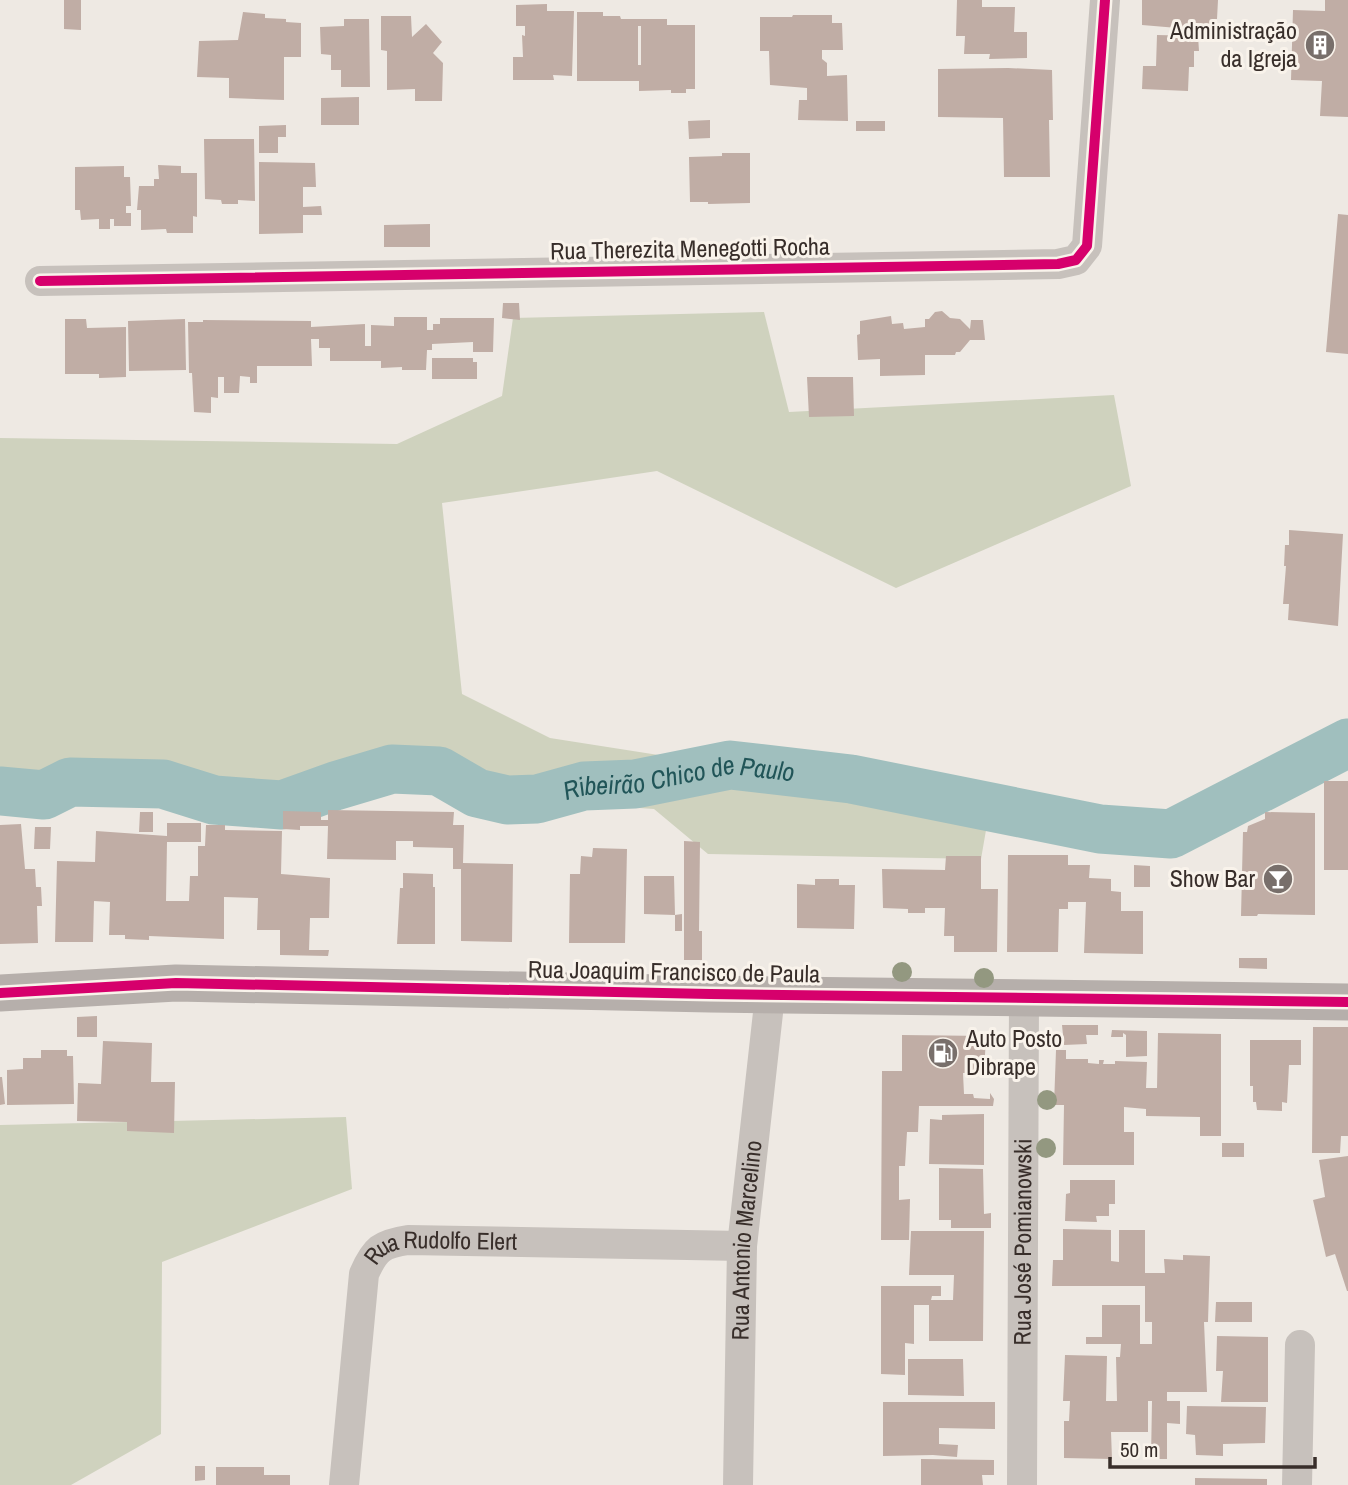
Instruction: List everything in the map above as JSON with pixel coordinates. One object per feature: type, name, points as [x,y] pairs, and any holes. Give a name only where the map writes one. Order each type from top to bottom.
[{"type":"main road","name":"Rua Joaquim Francisco de Paula","points":[[0,993],[176,983],[770,995],[1348,1002]]},
{"type":"street","name":"Rua Therezita Menegotti Rocha","points":[[40,281],[1058,264],[1076,260],[1087,246],[1105,0]]},
{"type":"street","name":"Rua Antonio Marcelino","points":[[737,1485],[742,1245],[770,995]]},
{"type":"street","name":"Rua José Pomianowski","points":[[1022,1485],[1024,998]]},
{"type":"street","name":"Rua Rudolfo Elert","points":[[344,1485],[364,1274],[373,1254],[389,1243],[408,1240],[742,1245]]},
{"type":"street","points":[[1297,1485],[1300,1345]]},
{"type":"green space","points":[[764,312],[789,412],[1114,395],[1131,486],[896,588],[657,471],[442,503],[462,694],[550,738],[990,807],[981,859],[708,854],[654,809],[420,793],[0,784],[0,438],[397,444],[502,396],[513,318]]},
{"type":"green space","points":[[346,1117],[352,1189],[162,1262],[161,1434],[71,1485],[0,1485],[0,1125]]},
{"type":"building","points":[[64,0],[81,0],[81,30],[64,29]]},
{"type":"building","points":[[957,0],[982,0],[982,7],[1015,7],[1014,32],[1027,32],[1027,58],[989,59],[990,54],[964,54],[965,36],[956,36]]},
{"type":"building","points":[[1142,0],[1218,0],[1213,31],[1142,25]]},
{"type":"building","name":"Administração da Igreja","points":[[1325,0],[1348,0],[1348,117],[1320,116],[1322,81],[1291,80],[1293,10],[1325,11]]},
{"type":"building","points":[[547,4],[547,11],[574,11],[572,76],[553,75],[554,80],[513,80],[513,57],[523,57],[522,35],[525,36],[525,26],[516,26],[516,5]]},
{"type":"building","points":[[243,12],[265,14],[265,18],[301,23],[301,57],[284,57],[284,100],[229,98],[229,78],[197,77],[199,41],[238,40]]},
{"type":"building","points":[[577,12],[603,12],[603,16],[620,16],[621,19],[667,19],[667,25],[695,25],[695,89],[686,89],[686,93],[671,93],[671,90],[639,91],[639,81],[577,81]],"holes":[[[638,26],[641,26],[641,65],[638,65]]]},
{"type":"building","points":[[832,15],[832,23],[842,23],[843,50],[822,50],[822,59],[827,63],[827,76],[847,75],[848,121],[798,120],[799,100],[807,100],[807,88],[770,85],[769,51],[760,51],[760,17]]},
{"type":"building","points":[[381,16],[411,16],[412,37],[426,24],[442,42],[433,53],[443,63],[442,101],[415,101],[415,89],[387,90],[387,51],[381,50]]},
{"type":"building","points":[[344,19],[369,19],[370,87],[341,87],[341,70],[331,70],[331,55],[321,54],[320,27],[344,26]]},
{"type":"building","points":[[1157,35],[1198,36],[1199,51],[1194,51],[1194,67],[1189,67],[1188,91],[1142,89],[1143,66],[1156,66]]},
{"type":"building","points":[[938,69],[1052,70],[1050,177],[1004,177],[1003,118],[938,117]]},
{"type":"building","points":[[359,97],[359,125],[321,125],[321,98]]},
{"type":"building","points":[[710,120],[710,138],[689,139],[688,121]]},
{"type":"building","points":[[856,121],[885,121],[885,131],[856,131]]},
{"type":"building","points":[[286,125],[286,137],[278,137],[278,153],[259,153],[259,126]]},
{"type":"building","points":[[204,139],[254,139],[255,201],[238,200],[238,204],[222,204],[221,200],[205,199]]},
{"type":"building","points":[[722,153],[750,153],[750,203],[690,202],[689,157],[722,156]]},
{"type":"building","points":[[259,162],[315,163],[316,187],[303,187],[303,207],[321,206],[322,215],[303,215],[303,233],[259,234]]},
{"type":"building","points":[[158,165],[181,166],[181,173],[197,173],[197,217],[193,216],[193,233],[167,233],[166,229],[141,230],[141,210],[137,210],[139,186],[154,186],[154,179],[159,179]]},
{"type":"building","points":[[124,166],[124,177],[130,177],[131,206],[126,206],[126,213],[131,213],[131,226],[114,226],[114,219],[110,219],[110,229],[99,229],[99,219],[81,220],[80,210],[75,210],[75,167]]},
{"type":"building","points":[[1338,214],[1348,215],[1348,354],[1326,352]]},
{"type":"building","points":[[430,224],[430,247],[384,247],[384,225]]},
{"type":"building","points":[[503,303],[519,303],[520,320],[502,318]]},
{"type":"building","points":[[942,311],[950,318],[960,319],[970,329],[971,320],[983,320],[985,340],[970,340],[955,355],[925,355],[925,375],[880,376],[880,359],[858,360],[857,335],[860,334],[860,321],[891,316],[892,324],[903,323],[904,329],[925,327],[925,319]]},
{"type":"building","points":[[394,317],[427,317],[427,330],[433,330],[433,324],[440,324],[440,318],[494,318],[493,352],[473,352],[473,342],[432,344],[432,350],[427,350],[426,370],[402,370],[402,367],[381,368],[381,361],[330,361],[330,348],[319,348],[319,339],[311,339],[312,366],[257,366],[257,383],[250,383],[250,377],[240,376],[239,393],[224,393],[224,377],[218,377],[218,398],[211,397],[211,413],[194,412],[192,373],[189,373],[188,322],[311,321],[311,327],[365,324],[365,346],[371,346],[371,325],[394,326]]},
{"type":"building","points":[[65,319],[86,319],[87,328],[126,327],[126,377],[99,378],[99,374],[65,374]]},
{"type":"building","points":[[185,319],[186,370],[129,371],[128,321]]},
{"type":"building","points":[[432,358],[473,358],[473,362],[477,362],[477,379],[432,379]]},
{"type":"building","points":[[807,377],[853,377],[854,416],[809,417]]},
{"type":"building","points":[[1289,530],[1343,534],[1338,626],[1288,620],[1289,604],[1283,604],[1285,545],[1289,545]]},
{"type":"building","points":[[1324,781],[1348,781],[1348,870],[1324,870]]},
{"type":"building","points":[[328,810],[454,812],[453,825],[464,825],[463,863],[513,864],[512,942],[461,941],[461,869],[453,869],[453,848],[413,847],[413,841],[396,841],[396,860],[327,859],[328,826],[300,826],[300,830],[283,829],[283,811],[321,812],[321,820],[328,820]]},
{"type":"building","points":[[140,812],[153,812],[153,832],[139,832]]},
{"type":"building","points":[[1265,812],[1315,813],[1315,915],[1241,916],[1243,832],[1247,832],[1248,826],[1265,819]]},
{"type":"building","points":[[167,823],[201,823],[201,842],[167,842],[166,901],[189,901],[190,876],[198,876],[198,846],[205,846],[206,825],[225,825],[225,830],[282,831],[281,874],[330,878],[329,918],[310,918],[309,950],[329,950],[328,956],[280,955],[280,930],[257,930],[258,898],[224,897],[224,939],[149,936],[149,940],[109,935],[110,902],[94,901],[93,942],[55,942],[57,861],[95,862],[96,831],[167,836]]},
{"type":"building","points":[[21,824],[25,869],[35,869],[36,887],[41,887],[42,906],[37,906],[38,943],[0,944],[0,825]]},
{"type":"building","points":[[35,827],[51,827],[50,849],[34,849]]},
{"type":"building","points":[[684,841],[700,842],[699,931],[702,931],[702,960],[684,960]]},
{"type":"building","points":[[593,848],[627,849],[625,943],[569,943],[570,874],[580,874],[581,856],[592,857]]},
{"type":"building","points":[[1008,855],[1068,855],[1068,865],[1090,865],[1089,878],[1111,879],[1111,891],[1121,892],[1121,911],[1143,911],[1143,954],[1084,953],[1086,902],[1068,902],[1068,909],[1059,909],[1058,952],[1007,952]]},
{"type":"building","points":[[946,856],[981,856],[981,889],[998,889],[997,952],[954,952],[954,936],[944,936],[945,908],[925,908],[925,913],[908,913],[908,909],[883,908],[882,869],[945,870]]},
{"type":"building","points":[[1134,865],[1150,866],[1150,887],[1134,887]]},
{"type":"building","points":[[403,873],[433,874],[435,944],[397,944]]},
{"type":"building","points":[[644,876],[674,876],[675,915],[644,914]]},
{"type":"building","points":[[815,879],[839,879],[839,885],[855,885],[854,929],[797,928],[797,884],[815,885]]},
{"type":"building","points":[[682,914],[682,931],[675,931],[675,915]]},
{"type":"building","points":[[1239,958],[1267,958],[1267,969],[1239,968]]},
{"type":"building","points":[[97,1016],[97,1037],[77,1037],[77,1017]]},
{"type":"building","points":[[1062,1025],[1098,1025],[1098,1035],[1086,1035],[1087,1044],[1064,1045]]},
{"type":"building","points":[[1313,1027],[1348,1027],[1348,1136],[1341,1136],[1340,1153],[1312,1153]]},
{"type":"building","points":[[1112,1030],[1147,1031],[1147,1056],[1126,1057],[1126,1035],[1123,1033],[1123,1037],[1111,1037]]},
{"type":"building","points":[[1158,1033],[1221,1034],[1221,1136],[1200,1136],[1200,1117],[1146,1116],[1146,1109],[1124,1107],[1124,1132],[1134,1132],[1134,1165],[1063,1165],[1064,1105],[1054,1105],[1056,1050],[1066,1050],[1066,1059],[1088,1059],[1088,1063],[1099,1064],[1099,1060],[1104,1060],[1103,1064],[1115,1064],[1115,1061],[1147,1062],[1146,1088],[1157,1088]]},
{"type":"building","name":"Auto Posto Dibrape","points":[[902,1035],[986,1036],[984,1073],[963,1073],[964,1094],[990,1099],[990,1093],[994,1099],[993,1106],[919,1106],[918,1132],[907,1132],[905,1166],[899,1166],[899,1200],[910,1199],[909,1240],[881,1240],[882,1071],[902,1071]]},
{"type":"building","points":[[1250,1040],[1301,1040],[1301,1065],[1289,1065],[1287,1103],[1282,1102],[1282,1111],[1257,1110],[1256,1102],[1253,1102],[1253,1086],[1250,1086]]},
{"type":"building","points":[[103,1041],[152,1043],[151,1082],[175,1082],[174,1133],[127,1131],[127,1122],[77,1121],[78,1083],[101,1084]]},
{"type":"building","points":[[41,1050],[67,1050],[67,1056],[73,1056],[74,1104],[7,1105],[7,1070],[23,1069],[23,1058],[41,1058]]},
{"type":"building","points":[[0,1077],[5,1104],[0,1105]]},
{"type":"building","points":[[984,1114],[984,1165],[929,1164],[930,1119],[942,1120],[942,1115]]},
{"type":"building","points":[[1222,1143],[1244,1143],[1244,1157],[1222,1157]]},
{"type":"building","points":[[1348,1156],[1347,1291],[1335,1254],[1326,1257],[1313,1200],[1325,1197],[1319,1160]]},
{"type":"building","points":[[939,1168],[983,1169],[984,1214],[991,1213],[991,1228],[951,1228],[951,1220],[939,1220]]},
{"type":"building","points":[[1070,1180],[1115,1180],[1115,1204],[1109,1204],[1109,1216],[1096,1216],[1097,1222],[1065,1221],[1066,1194],[1070,1193]]},
{"type":"building","points":[[1063,1229],[1111,1230],[1111,1261],[1119,1262],[1119,1230],[1145,1230],[1145,1273],[1165,1273],[1164,1259],[1183,1260],[1183,1255],[1210,1256],[1208,1322],[1204,1322],[1207,1392],[1167,1392],[1167,1401],[1180,1401],[1180,1424],[1167,1423],[1167,1459],[1151,1459],[1152,1401],[1148,1401],[1148,1432],[1111,1432],[1112,1459],[1064,1458],[1064,1421],[1069,1421],[1070,1401],[1063,1401],[1065,1355],[1107,1356],[1106,1401],[1117,1401],[1116,1357],[1120,1357],[1121,1344],[1086,1344],[1086,1337],[1102,1337],[1102,1305],[1140,1305],[1140,1344],[1152,1344],[1152,1322],[1145,1322],[1145,1286],[1052,1286],[1053,1260],[1063,1260]]},
{"type":"building","points":[[911,1231],[984,1231],[983,1341],[929,1341],[929,1305],[914,1305],[914,1344],[905,1343],[905,1375],[881,1374],[881,1286],[941,1286],[941,1296],[932,1296],[931,1300],[953,1300],[954,1275],[909,1275]]},
{"type":"building","points":[[1216,1302],[1252,1302],[1252,1322],[1215,1322]]},
{"type":"building","points":[[1217,1336],[1268,1337],[1268,1402],[1221,1402],[1223,1371],[1216,1371]]},
{"type":"building","points":[[908,1359],[963,1359],[964,1396],[908,1395]]},
{"type":"building","points":[[883,1402],[995,1402],[995,1429],[939,1428],[939,1444],[958,1445],[957,1457],[883,1456]]},
{"type":"building","points":[[1187,1406],[1266,1407],[1265,1443],[1223,1444],[1223,1456],[1196,1455],[1195,1435],[1186,1434]]},
{"type":"building","points":[[921,1459],[994,1460],[994,1475],[982,1475],[983,1485],[921,1485]]},
{"type":"building","points":[[195,1466],[205,1466],[205,1480],[195,1481]]},
{"type":"building","points":[[216,1467],[264,1467],[264,1475],[290,1475],[290,1485],[216,1485]]},
{"type":"building","points":[[1195,1478],[1267,1479],[1267,1485],[1195,1485]]},
{"type":"waterway","name":"Ribeirão Chico de Paulo","points":[[0,791],[44,795],[70,782],[163,784],[214,800],[282,805],[392,769],[439,771],[477,793],[507,800],[537,799],[584,786],[635,784],[730,765],[851,779],[1100,829],[1171,834],[1348,743]]},
{"type":"cycle path","points":[[40,281],[1058,264],[1076,260],[1087,246],[1105,0]]},
{"type":"cycle path","points":[[0,993],[176,983],[710,994],[1348,1002]]},
{"type":"place","name":"Administração da Igreja","points":[[1320,45]]},
{"type":"place","name":"Show Bar","points":[[1278,879]]},
{"type":"place","name":"Auto Posto Dibrape","points":[[943,1053]]}]
